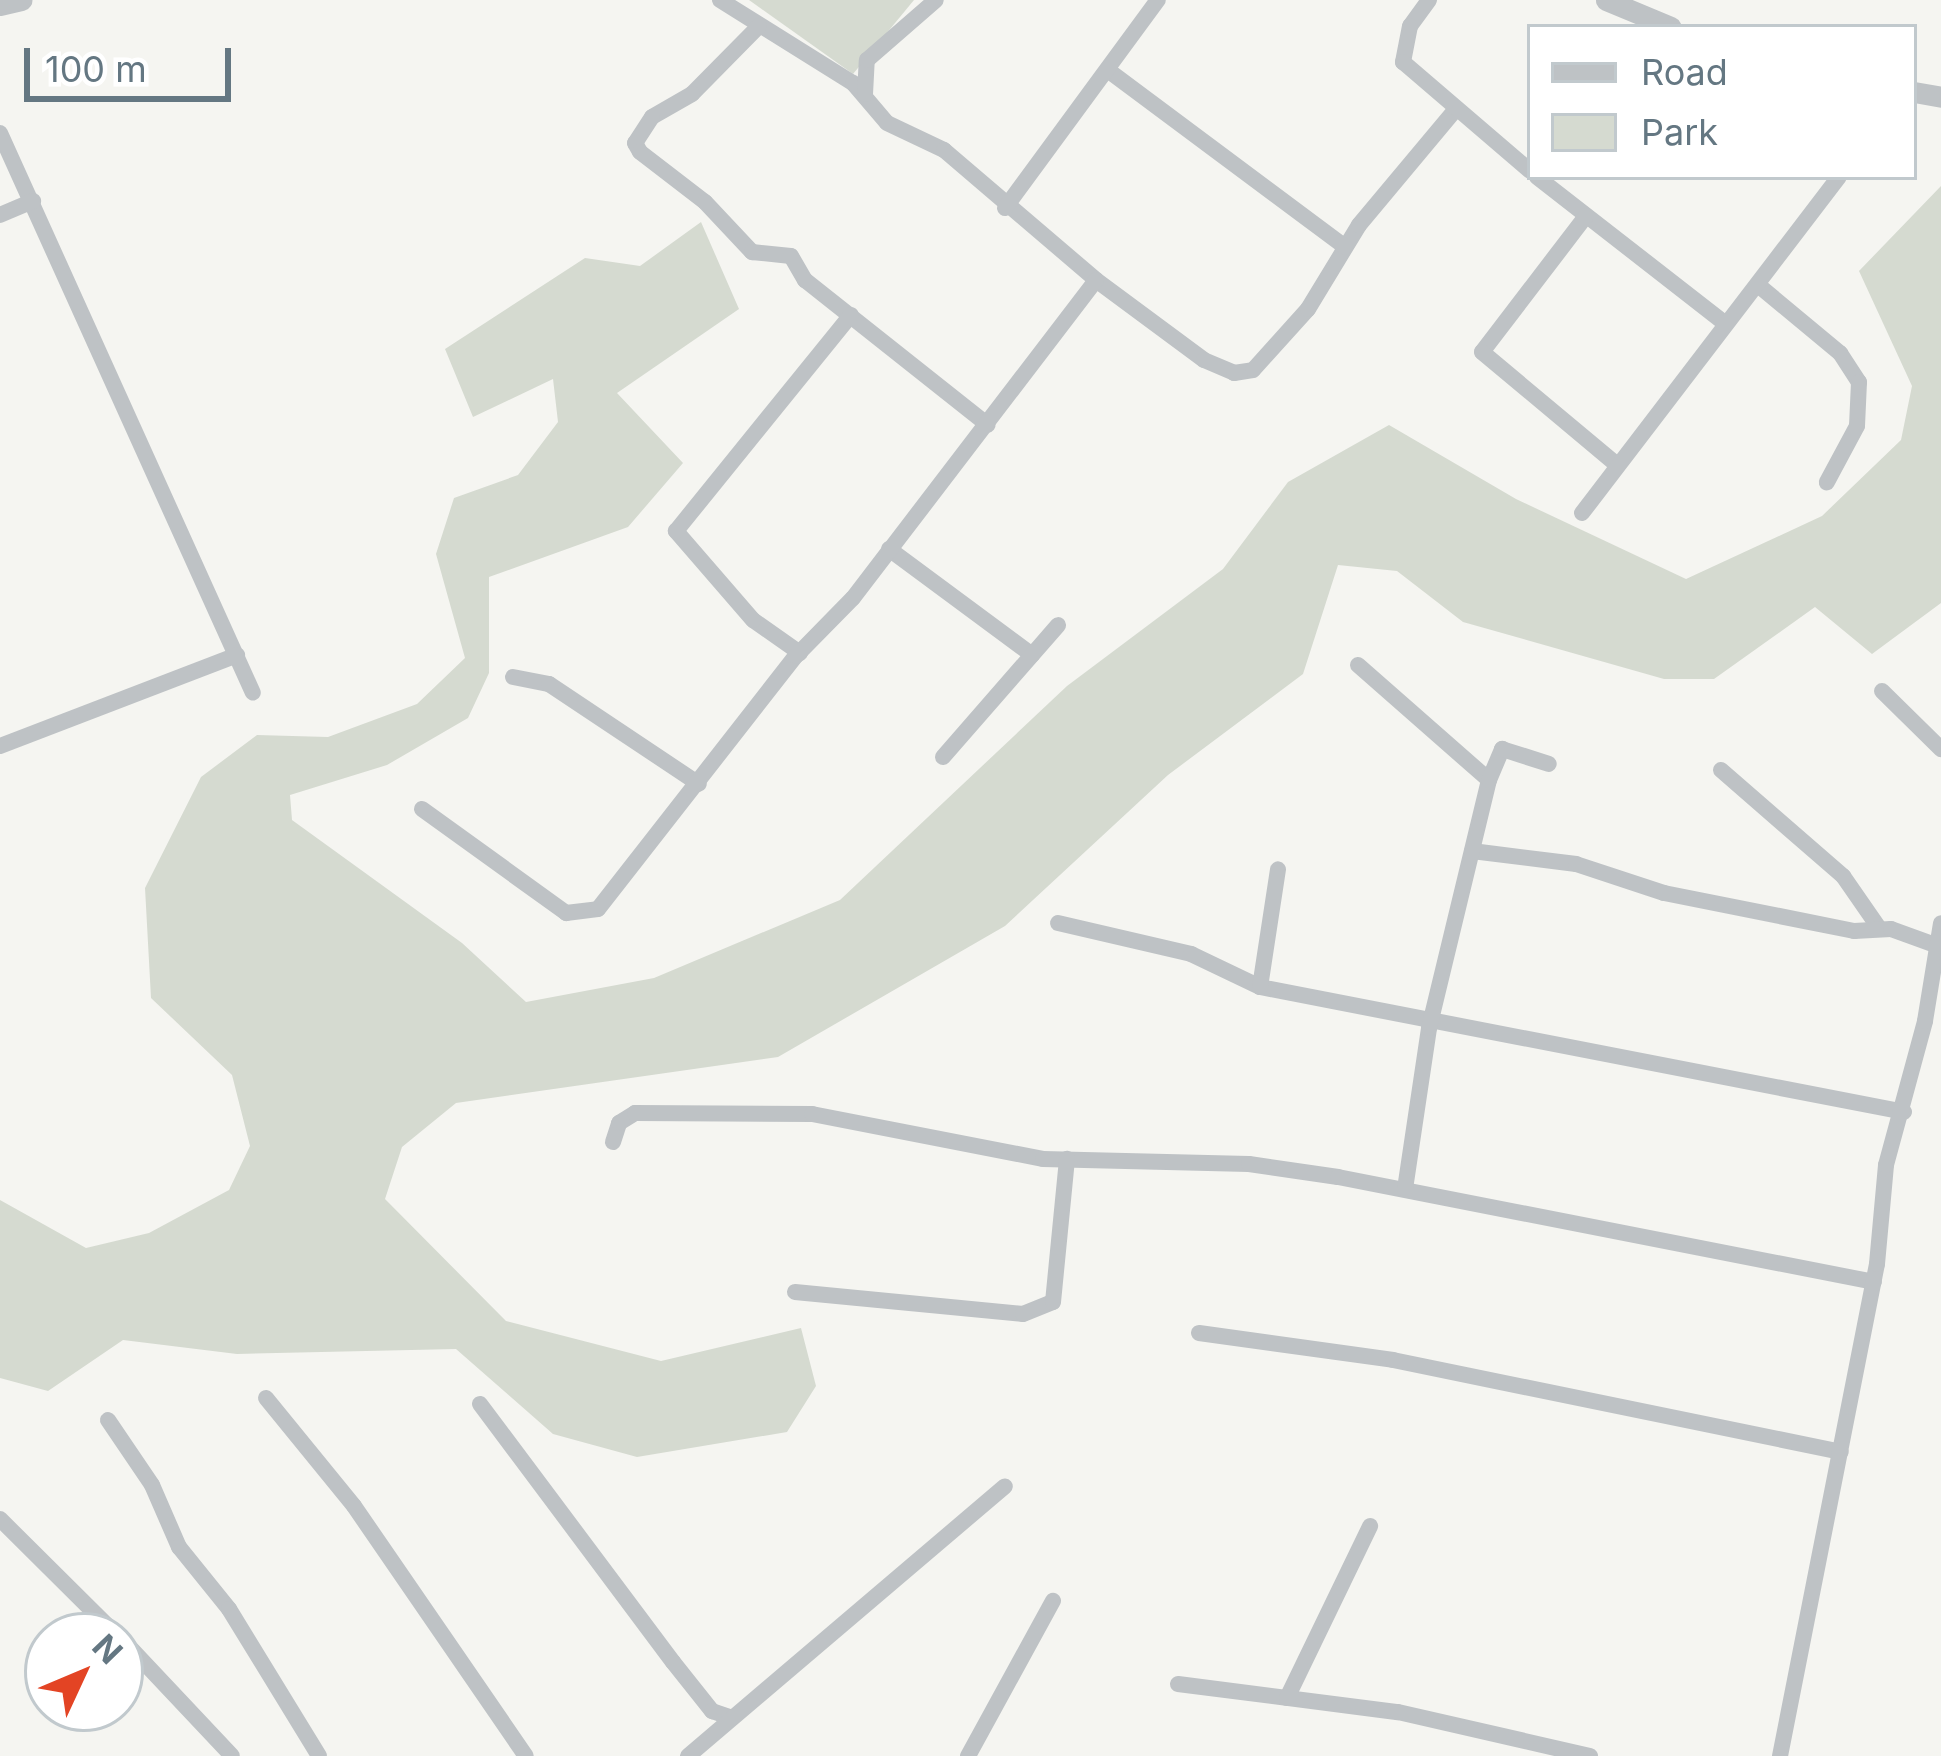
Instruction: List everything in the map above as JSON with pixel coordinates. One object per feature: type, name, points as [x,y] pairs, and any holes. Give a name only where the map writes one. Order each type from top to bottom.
[{"type":"street","points":[[0,5],[21,0]]},
{"type":"street","points":[[720,0],[865,94],[886,123],[944,150],[1005,208],[1204,360],[1247,373],[1307,310],[1346,247],[1456,109]]},
{"type":"street","points":[[865,94],[871,54],[936,0]]},
{"type":"street","points":[[1005,208],[1158,0]]},
{"type":"street","points":[[1429,0],[1410,26],[1402,58],[1527,168]]},
{"type":"street","points":[[1606,0],[1664,24]]},
{"type":"street","points":[[759,26],[692,94],[652,117],[635,143],[752,252],[790,256],[805,280],[988,424]]},
{"type":"street","points":[[1109,71],[1346,247]]},
{"type":"street","points":[[0,133],[253,693]]},
{"type":"street","points":[[1541,180],[1726,324]]},
{"type":"street","points":[[1582,513],[1837,180]]},
{"type":"street","points":[[0,215],[33,201]]},
{"type":"street","points":[[1586,216],[1482,352],[1616,464]]},
{"type":"street","points":[[422,809],[579,917],[598,909],[800,652],[890,548],[1096,280]]},
{"type":"street","points":[[1758,285],[1840,353],[1859,382],[1857,427],[1827,482]]},
{"type":"street","points":[[800,652],[753,620],[676,532],[851,316]]},
{"type":"street","points":[[890,548],[1032,655]]},
{"type":"street","points":[[943,757],[1058,625]]},
{"type":"street","points":[[0,746],[237,655]]},
{"type":"street","points":[[1358,664],[1489,780]]},
{"type":"street","points":[[512,677],[534,676],[574,698],[699,784]]},
{"type":"street","points":[[1882,691],[1941,748]]},
{"type":"street","points":[[1405,1190],[1430,1022],[1489,780],[1502,749],[1549,764]]},
{"type":"street","points":[[1721,770],[1843,876],[1879,928]]},
{"type":"street","points":[[1472,851],[1576,864],[1732,909],[1854,931],[1879,928],[1935,945]]},
{"type":"street","points":[[1260,987],[1278,868]]},
{"type":"street","points":[[1058,923],[1191,954],[1260,987],[1904,1112]]},
{"type":"street","points":[[1780,1756],[1874,1282],[1886,1165],[1904,1112],[1941,923]]},
{"type":"street","points":[[613,1142],[619,1123],[635,1112],[732,1108],[1067,1159],[1250,1163],[1874,1282]]},
{"type":"street","points":[[795,1292],[1023,1314],[1053,1301],[1062,1268],[1067,1159]]},
{"type":"street","points":[[1199,1333],[1393,1360],[1841,1452]]},
{"type":"street","points":[[266,1398],[354,1506],[526,1756]]},
{"type":"street","points":[[480,1404],[712,1711],[715,1733]]},
{"type":"street","points":[[108,1420],[152,1485],[179,1547],[229,1609],[319,1756]]},
{"type":"street","points":[[688,1756],[1005,1486]]},
{"type":"street","points":[[0,1519],[94,1612]]},
{"type":"street","points":[[1287,1698],[1370,1526]]},
{"type":"street","points":[[968,1756],[1053,1600]]},
{"type":"street","points":[[144,1663],[232,1756]]},
{"type":"street","points":[[1178,1684],[1436,1718],[1591,1756]]},
{"type":"street","points":[[712,1711],[732,1718]]},
{"type":"green space","points":[[749,0],[914,0],[853,74]]},
{"type":"green space","points":[[1941,186],[1941,603],[1872,654],[1815,607],[1714,679],[1664,679],[1463,622],[1397,571],[1338,565],[1303,674],[1168,775],[1005,926],[778,1057],[456,1103],[402,1147],[385,1199],[506,1321],[661,1361],[801,1328],[816,1386],[787,1432],[637,1457],[553,1434],[456,1349],[237,1354],[123,1340],[48,1391],[0,1378],[0,1200],[86,1248],[149,1233],[229,1190],[250,1146],[232,1075],[151,998],[145,888],[201,777],[257,735],[328,737],[417,704],[465,658],[436,554],[454,498],[518,475],[558,422],[553,379],[473,417],[445,349],[585,258],[640,266],[701,222],[739,309],[617,393],[683,463],[628,527],[489,577],[489,673],[468,718],[387,765],[290,795],[292,820],[462,943],[526,1002],[654,978],[840,900],[1067,686],[1223,569],[1288,482],[1389,425],[1516,499],[1686,579],[1822,516],[1901,440],[1912,386],[1859,271]]}]
